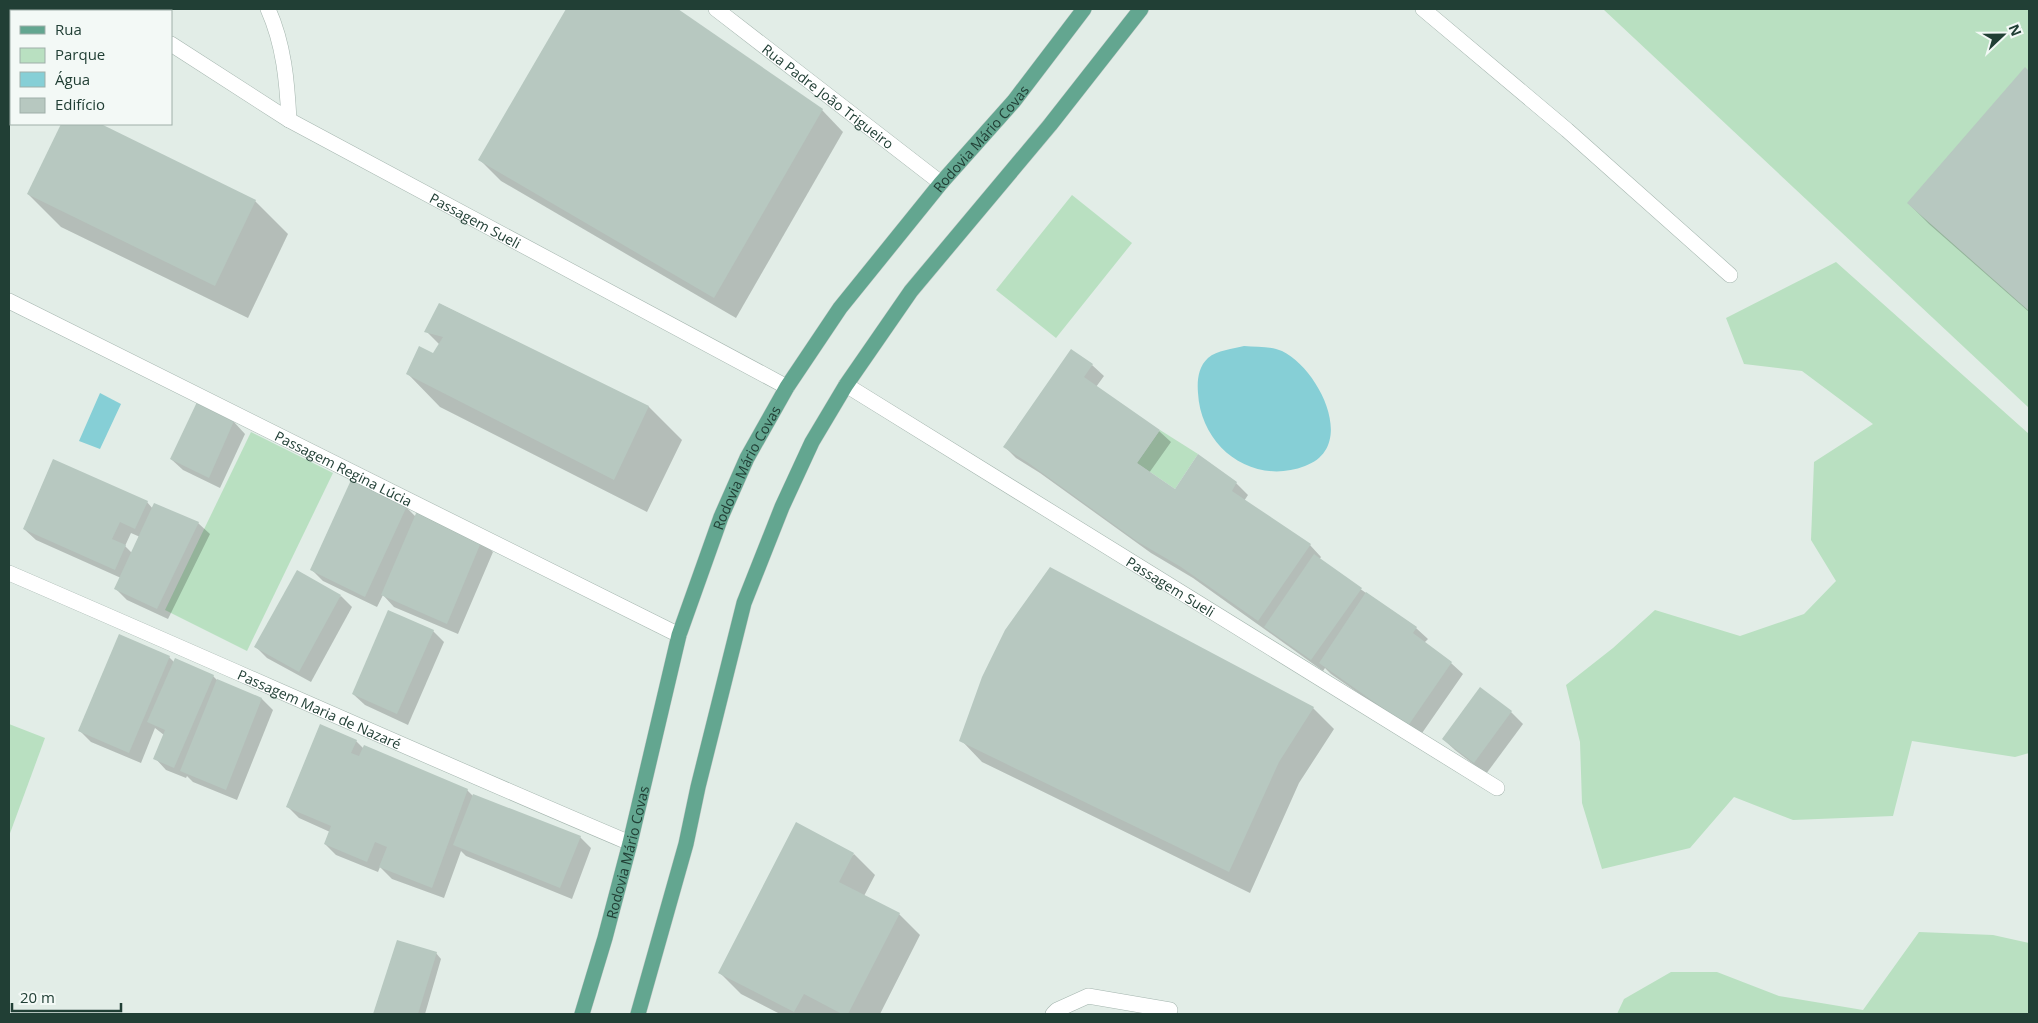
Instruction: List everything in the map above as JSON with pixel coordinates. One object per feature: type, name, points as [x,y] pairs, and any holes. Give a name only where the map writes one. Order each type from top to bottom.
[{"type":"main road","name":"Rodovia Mário Covas","points":[[582,1014],[605,938],[630,843],[679,635],[720,517],[747,458],[787,387],[840,308],[941,183],[1014,101],[1084,9]]},
{"type":"main road","points":[[638,1014],[686,844],[698,787],[744,603],[782,507],[812,442],[846,385],[911,291],[1050,125],[1140,9]]},
{"type":"street","points":[[268,9],[276,27],[286,66],[290,120]]},
{"type":"street","name":"Rua Padre João Trigueiro","points":[[716,9],[941,183]]},
{"type":"street","points":[[1423,9],[1567,130],[1730,275]]},
{"type":"street","name":"Passagem Sueli","points":[[172,45],[290,120],[787,387]]},
{"type":"street","name":"Passagem Regina Lúcia","points":[[9,301],[679,635]]},
{"type":"street","name":"Passagem Sueli","points":[[846,385],[1497,788]]},
{"type":"street","name":"Passagem Maria de Nazaré","points":[[9,573],[188,650],[466,774],[630,843]]},
{"type":"street","points":[[1054,1014],[1057,1010],[1088,996],[1170,1010]]},
{"type":"green space","points":[[1603,9],[2029,9],[2029,408]]},
{"type":"green space","points":[[1072,195],[1132,243],[1056,338],[996,290]]},
{"type":"green space","points":[[1836,262],[2029,434],[2029,753],[2015,757],[1912,741],[1893,816],[1793,820],[1734,797],[1690,848],[1602,869],[1582,803],[1580,742],[1566,685],[1613,648],[1655,610],[1740,636],[1804,614],[1836,581],[1811,540],[1814,462],[1873,424],[1802,371],[1744,364],[1726,318]]},
{"type":"green space","points":[[1160,430],[1198,454],[1175,489],[1137,463]]},
{"type":"green space","points":[[251,432],[333,473],[247,651],[165,610]]},
{"type":"green space","points":[[9,724],[45,738],[9,836]]},
{"type":"green space","points":[[1919,932],[1993,935],[2029,943],[2029,1014],[1617,1014],[1624,999],[1671,972],[1717,972],[1779,996],[1863,1010]]},
{"type":"water","points":[[1244,346],[1268,347],[1282,351],[1296,360],[1320,390],[1331,426],[1329,443],[1321,456],[1305,466],[1286,471],[1267,471],[1249,466],[1233,458],[1219,446],[1209,430],[1201,413],[1198,393],[1200,370],[1212,355],[1220,351]]},
{"type":"water","points":[[100,393],[121,404],[100,449],[79,441]]},
{"type":"building","points":[[566,9],[678,9],[823,109],[714,298],[478,160]]},
{"type":"building","points":[[2025,67],[2029,71],[2029,311],[1907,203]]},
{"type":"building","points":[[61,125],[103,125],[256,200],[215,286],[27,194]]},
{"type":"building","points":[[439,303],[649,406],[614,480],[406,374],[419,346],[433,353],[443,337],[424,332]]},
{"type":"building","points":[[1071,349],[1093,364],[1084,377],[1160,430],[1137,463],[1175,489],[1198,454],[1237,482],[1232,491],[1311,544],[1258,621],[1181,567],[1138,542],[1027,462],[1003,447]]},
{"type":"building","points":[[197,402],[234,421],[209,478],[170,459]]},
{"type":"building","points":[[53,459],[148,501],[135,529],[120,522],[112,539],[126,545],[115,570],[23,529]]},
{"type":"building","points":[[351,480],[407,506],[365,597],[310,570]]},
{"type":"building","points":[[154,503],[199,522],[157,609],[114,589]]},
{"type":"building","points":[[417,511],[482,540],[447,624],[381,595]]},
{"type":"building","points":[[1314,554],[1362,588],[1311,660],[1264,627]]},
{"type":"building","points":[[1050,567],[1314,707],[1279,762],[1229,872],[959,741],[982,677],[1005,630]]},
{"type":"building","points":[[297,570],[341,595],[299,672],[254,647]]},
{"type":"building","points":[[1366,592],[1417,627],[1413,633],[1452,662],[1408,726],[1319,663]]},
{"type":"building","points":[[388,610],[434,630],[397,714],[352,694]]},
{"type":"building","points":[[119,634],[170,656],[129,753],[78,731]]},
{"type":"building","points":[[175,658],[214,675],[174,768],[153,759],[165,730],[147,722]]},
{"type":"building","points":[[217,679],[262,698],[226,790],[180,771]]},
{"type":"building","points":[[1480,687],[1512,711],[1474,763],[1442,739]]},
{"type":"building","points":[[320,724],[357,740],[351,753],[359,756],[364,745],[468,789],[432,888],[379,867],[387,847],[375,842],[367,862],[324,844],[331,826],[286,807]]},
{"type":"building","points":[[473,794],[581,836],[560,888],[453,845]]},
{"type":"building","points":[[796,822],[854,853],[839,882],[900,913],[848,1014],[842,1014],[804,994],[794,1012],[718,973]]},
{"type":"building","points":[[397,940],[437,952],[418,1014],[373,1014]]}]
